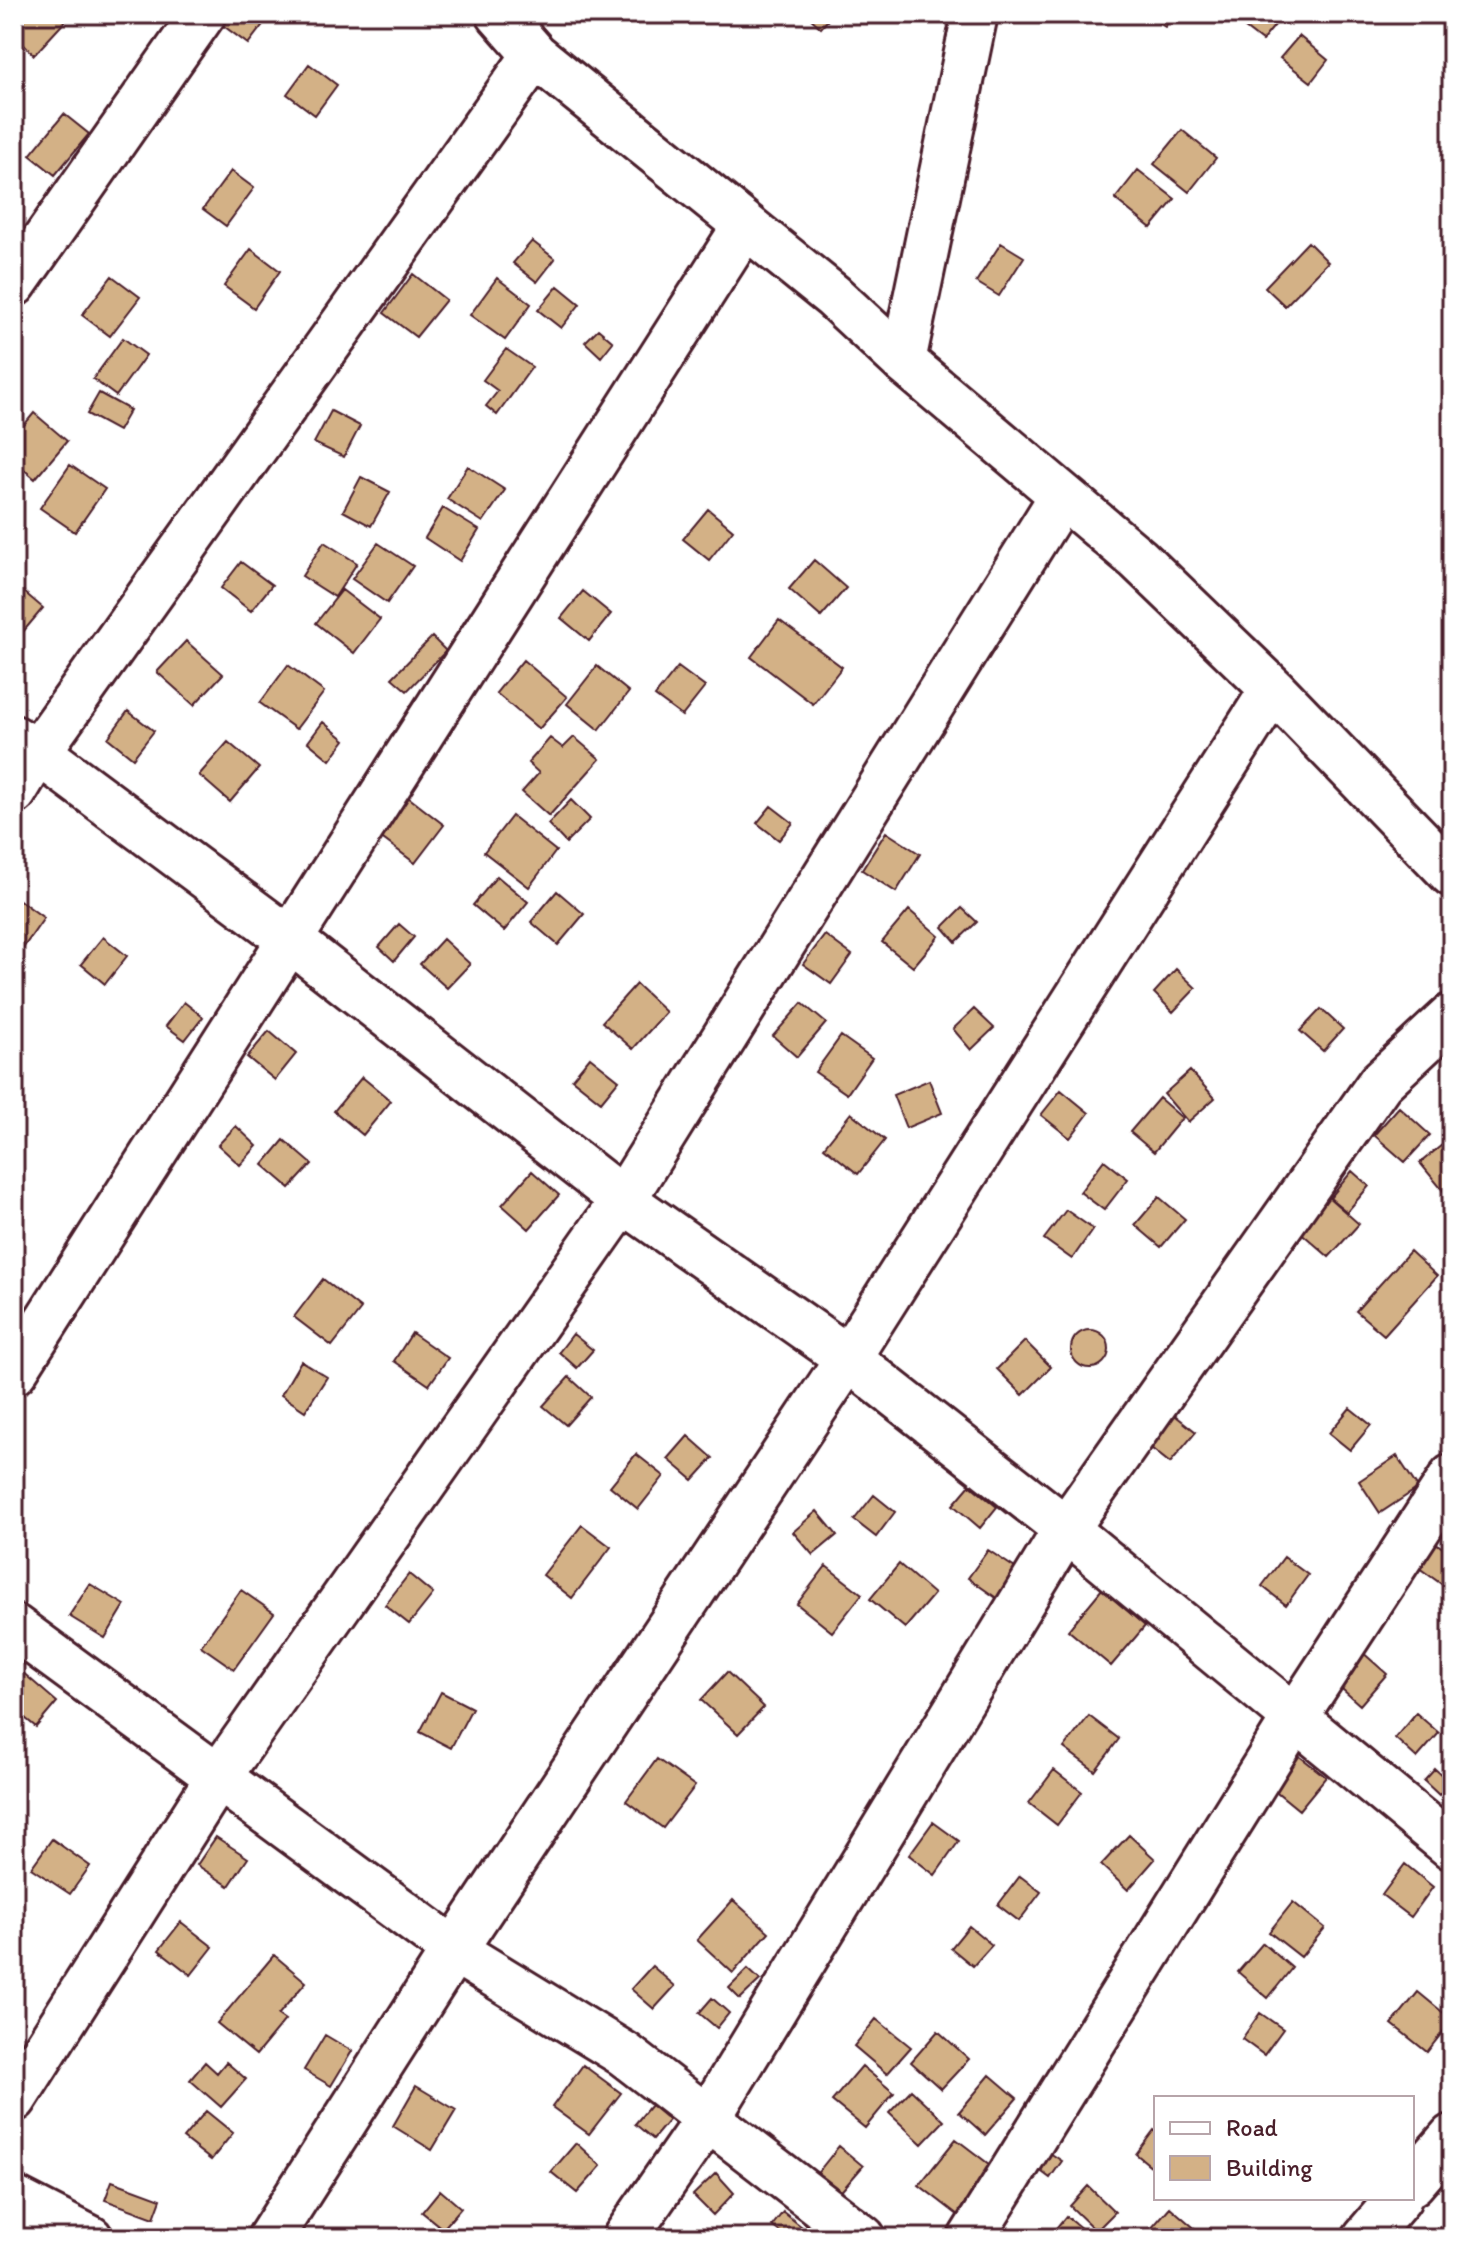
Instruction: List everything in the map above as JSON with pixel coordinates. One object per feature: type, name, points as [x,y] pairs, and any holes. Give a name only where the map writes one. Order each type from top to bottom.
[{"type":"street","points":[[14,284],[203,14]]},
{"type":"street","points":[[903,361],[975,14]]},
{"type":"street","points":[[505,16],[535,55],[833,296],[903,361],[1138,559],[1273,689],[1452,874]]},
{"type":"street","points":[[14,792],[26,745],[535,55]]},
{"type":"street","points":[[14,1372],[745,226]]},
{"type":"street","points":[[14,2099],[217,1779],[623,1200],[1062,496]]},
{"type":"street","points":[[270,2238],[454,1950],[848,1358],[1273,689]]},
{"type":"street","points":[[26,745],[288,938],[623,1200],[848,1358],[1066,1529],[1452,1847]]},
{"type":"street","points":[[625,2238],[708,2118],[1066,1529],[1380,1083],[1452,1016]]},
{"type":"street","points":[[971,2238],[1294,1719],[1452,1477]]},
{"type":"street","points":[[14,1627],[217,1779],[454,1950],[624,2054],[863,2238]]},
{"type":"street","points":[[1414,2181],[1452,2137]]},
{"type":"street","points":[[14,2199],[90,2238]]},
{"type":"street","points":[[1365,2238],[1397,2200]]},
{"type":"building","points":[[28,14],[70,16],[34,55],[14,35],[14,29]]},
{"type":"building","points":[[228,14],[271,14],[248,44],[221,24]]},
{"type":"building","points":[[806,14],[833,14],[821,28]]},
{"type":"building","points":[[1145,14],[1174,14],[1165,27]]},
{"type":"building","points":[[1227,14],[1284,14],[1262,41]]},
{"type":"building","points":[[1299,36],[1328,60],[1311,82],[1280,58]]},
{"type":"building","points":[[309,64],[337,85],[315,115],[287,94]]},
{"type":"building","points":[[64,114],[89,134],[55,175],[30,155]]},
{"type":"building","points":[[1182,130],[1216,158],[1189,192],[1154,164]]},
{"type":"building","points":[[1138,170],[1175,199],[1151,228],[1115,199]]},
{"type":"building","points":[[231,171],[254,188],[226,226],[203,209]]},
{"type":"building","points":[[532,241],[555,259],[537,282],[513,263]]},
{"type":"building","points":[[1308,242],[1328,262],[1285,306],[1265,287]]},
{"type":"building","points":[[1001,243],[1024,257],[999,296],[976,282]]},
{"type":"building","points":[[251,249],[280,271],[254,308],[224,286]]},
{"type":"building","points":[[413,274],[446,300],[416,337],[384,313]]},
{"type":"building","points":[[112,276],[140,297],[110,336],[82,315]]},
{"type":"building","points":[[497,278],[531,304],[505,340],[470,315]]},
{"type":"building","points":[[558,286],[580,304],[561,328],[538,310]]},
{"type":"building","points":[[598,329],[613,342],[601,357],[585,342]]},
{"type":"building","points":[[123,338],[146,355],[116,396],[93,379]]},
{"type":"building","points":[[506,349],[532,367],[497,415],[486,406],[498,391],[483,380]]},
{"type":"building","points":[[99,393],[130,410],[118,431],[87,414]]},
{"type":"building","points":[[331,411],[360,426],[344,457],[314,443]]},
{"type":"building","points":[[34,413],[67,441],[35,479],[14,461],[14,437]]},
{"type":"building","points":[[70,465],[105,489],[75,532],[40,508]]},
{"type":"building","points":[[468,466],[505,490],[483,522],[447,499]]},
{"type":"building","points":[[361,477],[390,492],[371,526],[343,511]]},
{"type":"building","points":[[443,508],[479,530],[460,561],[425,538]]},
{"type":"building","points":[[708,509],[733,530],[709,560],[683,539]]},
{"type":"building","points":[[324,542],[357,563],[335,597],[302,576]]},
{"type":"building","points":[[378,543],[413,566],[387,603],[352,579]]},
{"type":"building","points":[[814,560],[846,588],[821,617],[789,589]]},
{"type":"building","points":[[241,562],[272,585],[251,611],[221,588]]},
{"type":"building","points":[[17,586],[43,608],[17,639],[14,636],[14,589]]},
{"type":"building","points":[[342,590],[380,619],[354,653],[316,623]]},
{"type":"building","points":[[583,591],[611,614],[589,641],[561,618]]},
{"type":"building","points":[[779,620],[842,667],[813,704],[751,657]]},
{"type":"building","points":[[432,637],[446,651],[407,691],[392,678]]},
{"type":"building","points":[[186,641],[223,674],[194,705],[157,672]]},
{"type":"building","points":[[523,660],[567,697],[539,729],[496,693]]},
{"type":"building","points":[[288,665],[324,692],[296,729],[260,703]]},
{"type":"building","points":[[597,666],[629,692],[599,730],[567,704]]},
{"type":"building","points":[[678,667],[705,687],[682,716],[655,696]]},
{"type":"building","points":[[128,711],[154,731],[133,758],[108,738]]},
{"type":"building","points":[[323,722],[345,740],[330,760],[308,742]]},
{"type":"building","points":[[574,737],[600,759],[549,816],[522,792],[539,773],[528,763],[550,738],[563,748]]},
{"type":"building","points":[[228,742],[259,768],[230,802],[199,775]]},
{"type":"building","points":[[408,797],[444,825],[415,863],[379,836]]},
{"type":"building","points":[[571,800],[590,819],[566,843],[548,824]]},
{"type":"building","points":[[771,806],[793,823],[779,840],[757,823]]},
{"type":"building","points":[[512,816],[556,851],[529,887],[484,852]]},
{"type":"building","points":[[886,832],[920,854],[896,892],[862,870]]},
{"type":"building","points":[[497,876],[528,902],[504,931],[473,905]]},
{"type":"building","points":[[557,891],[584,914],[558,945],[531,922]]},
{"type":"building","points":[[14,896],[44,918],[21,951],[14,946]]},
{"type":"building","points":[[962,908],[977,922],[956,942],[943,927]]},
{"type":"building","points":[[909,910],[939,936],[913,967],[882,942]]},
{"type":"building","points":[[399,924],[414,937],[394,961],[379,947]]},
{"type":"building","points":[[825,935],[852,955],[831,984],[803,964]]},
{"type":"building","points":[[103,937],[127,956],[105,984],[81,964]]},
{"type":"building","points":[[443,939],[470,964],[447,988],[420,964]]},
{"type":"building","points":[[1176,969],[1196,988],[1173,1012],[1154,993]]},
{"type":"building","points":[[636,984],[666,1012],[633,1049],[602,1022]]},
{"type":"building","points":[[184,1002],[203,1017],[185,1040],[166,1026]]},
{"type":"building","points":[[802,1003],[826,1023],[797,1057],[773,1036]]},
{"type":"building","points":[[974,1009],[994,1028],[971,1050],[953,1029]]},
{"type":"building","points":[[1321,1009],[1343,1029],[1323,1051],[1300,1031]]},
{"type":"building","points":[[269,1031],[296,1054],[275,1080],[247,1057]]},
{"type":"building","points":[[841,1036],[872,1058],[847,1094],[815,1072]]},
{"type":"building","points":[[590,1057],[619,1080],[601,1102],[572,1079]]},
{"type":"building","points":[[1190,1071],[1215,1098],[1188,1122],[1164,1094]]},
{"type":"building","points":[[362,1077],[391,1101],[363,1135],[334,1111]]},
{"type":"building","points":[[929,1080],[942,1113],[906,1128],[893,1095]]},
{"type":"building","points":[[1061,1090],[1089,1113],[1070,1138],[1041,1115]]},
{"type":"building","points":[[1159,1098],[1182,1118],[1154,1152],[1130,1132]]},
{"type":"building","points":[[1399,1107],[1430,1135],[1405,1162],[1374,1135]]},
{"type":"building","points":[[851,1113],[885,1140],[858,1174],[824,1147]]},
{"type":"building","points":[[236,1126],[257,1146],[240,1165],[218,1145]]},
{"type":"building","points":[[284,1140],[312,1164],[290,1188],[263,1165]]},
{"type":"building","points":[[1448,1140],[1452,1144],[1452,1195],[1449,1198],[1420,1163]]},
{"type":"building","points":[[1104,1160],[1128,1179],[1104,1210],[1080,1192]]},
{"type":"building","points":[[532,1171],[559,1195],[529,1229],[502,1205]]},
{"type":"building","points":[[1352,1171],[1369,1186],[1347,1212],[1330,1198]]},
{"type":"building","points":[[1327,1196],[1359,1224],[1329,1257],[1298,1230]]},
{"type":"building","points":[[1159,1197],[1185,1219],[1161,1247],[1135,1225]]},
{"type":"building","points":[[1066,1210],[1093,1229],[1072,1259],[1044,1239]]},
{"type":"building","points":[[1410,1251],[1437,1276],[1384,1335],[1356,1311]]},
{"type":"building","points":[[323,1279],[361,1309],[332,1346],[294,1317]]},
{"type":"building","points":[[1090,1330],[1104,1335],[1109,1349],[1104,1363],[1090,1368],[1076,1363],[1071,1349],[1076,1335]]},
{"type":"building","points":[[412,1333],[448,1358],[429,1385],[394,1361]]},
{"type":"building","points":[[573,1334],[593,1350],[577,1368],[559,1352]]},
{"type":"building","points":[[1025,1341],[1051,1367],[1023,1395],[997,1369]]},
{"type":"building","points":[[301,1361],[327,1377],[305,1411],[281,1395]]},
{"type":"building","points":[[569,1377],[591,1397],[566,1425],[543,1406]]},
{"type":"building","points":[[1350,1408],[1371,1425],[1350,1450],[1329,1433]]},
{"type":"building","points":[[1167,1409],[1196,1432],[1170,1463],[1141,1440]]},
{"type":"building","points":[[688,1436],[713,1458],[693,1480],[668,1459]]},
{"type":"building","points":[[636,1454],[664,1476],[638,1509],[610,1486]]},
{"type":"building","points":[[1397,1456],[1418,1488],[1380,1513],[1359,1481]]},
{"type":"building","points":[[970,1485],[997,1507],[980,1528],[953,1505]]},
{"type":"building","points":[[874,1495],[895,1512],[876,1537],[854,1520]]},
{"type":"building","points":[[817,1511],[837,1535],[813,1555],[793,1532]]},
{"type":"building","points":[[582,1525],[611,1547],[572,1598],[543,1575]]},
{"type":"building","points":[[1432,1540],[1452,1555],[1452,1581],[1447,1588],[1415,1565]]},
{"type":"building","points":[[988,1550],[1018,1570],[998,1599],[968,1578]]},
{"type":"building","points":[[1284,1557],[1308,1575],[1286,1605],[1262,1586]]},
{"type":"building","points":[[899,1564],[934,1594],[905,1628],[870,1599]]},
{"type":"building","points":[[826,1566],[862,1594],[832,1632],[797,1604]]},
{"type":"building","points":[[409,1574],[433,1594],[409,1624],[385,1605]]},
{"type":"building","points":[[90,1584],[125,1605],[105,1638],[69,1616]]},
{"type":"building","points":[[1102,1589],[1145,1626],[1111,1666],[1068,1630]]},
{"type":"building","points":[[241,1590],[274,1613],[234,1669],[201,1646]]},
{"type":"building","points":[[1361,1651],[1387,1674],[1360,1705],[1334,1682]]},
{"type":"building","points":[[14,1665],[57,1702],[36,1727],[14,1709]]},
{"type":"building","points":[[727,1672],[764,1707],[738,1734],[701,1700]]},
{"type":"building","points":[[441,1692],[472,1708],[451,1748],[420,1732]]},
{"type":"building","points":[[1416,1713],[1439,1733],[1417,1758],[1395,1738]]},
{"type":"building","points":[[1089,1716],[1119,1739],[1095,1771],[1064,1748]]},
{"type":"building","points":[[1298,1755],[1326,1777],[1299,1810],[1272,1788]]},
{"type":"building","points":[[657,1759],[695,1786],[663,1828],[626,1801]]},
{"type":"building","points":[[1435,1769],[1451,1783],[1439,1795],[1424,1781]]},
{"type":"building","points":[[1054,1770],[1082,1792],[1057,1825],[1029,1803]]},
{"type":"building","points":[[933,1822],[959,1841],[935,1875],[909,1855]]},
{"type":"building","points":[[1129,1835],[1155,1859],[1128,1890],[1101,1865]]},
{"type":"building","points":[[216,1837],[248,1858],[229,1886],[197,1865]]},
{"type":"building","points":[[52,1839],[90,1866],[70,1894],[31,1868]]},
{"type":"building","points":[[1405,1864],[1433,1887],[1411,1917],[1382,1895]]},
{"type":"building","points":[[1020,1876],[1041,1892],[1019,1921],[998,1905]]},
{"type":"building","points":[[733,1900],[769,1932],[733,1973],[697,1940]]},
{"type":"building","points":[[1293,1902],[1325,1928],[1301,1957],[1269,1932]]},
{"type":"building","points":[[181,1922],[213,1947],[191,1975],[159,1950]]},
{"type":"building","points":[[969,1926],[992,1945],[973,1966],[951,1948]]},
{"type":"building","points":[[1263,1943],[1292,1968],[1268,1998],[1238,1972]]},
{"type":"building","points":[[274,1955],[306,1982],[278,2015],[285,2020],[256,2055],[217,2023]]},
{"type":"building","points":[[652,1966],[675,1986],[654,2009],[631,1989]]},
{"type":"building","points":[[748,1969],[760,1980],[740,1999],[729,1988]]},
{"type":"building","points":[[1418,1992],[1452,2020],[1427,2052],[1392,2024]]},
{"type":"building","points":[[712,1998],[729,2013],[717,2028],[699,2013]]},
{"type":"building","points":[[1260,2013],[1283,2029],[1264,2055],[1242,2039]]},
{"type":"building","points":[[876,2019],[911,2047],[887,2074],[854,2046]]},
{"type":"building","points":[[938,2031],[969,2059],[941,2089],[911,2062]]},
{"type":"building","points":[[325,2035],[352,2051],[331,2086],[304,2070]]},
{"type":"building","points":[[205,2062],[217,2073],[226,2062],[246,2079],[221,2107],[190,2080]]},
{"type":"building","points":[[583,2065],[621,2093],[589,2134],[552,2107]]},
{"type":"building","points":[[862,2066],[894,2093],[865,2128],[832,2101]]},
{"type":"building","points":[[990,2075],[1017,2098],[985,2135],[959,2112]]},
{"type":"building","points":[[416,2086],[456,2110],[432,2150],[393,2126]]},
{"type":"building","points":[[911,2090],[944,2121],[922,2144],[889,2113]]},
{"type":"building","points":[[651,2105],[669,2120],[653,2139],[635,2124]]},
{"type":"building","points":[[206,2111],[233,2133],[211,2160],[183,2138]]},
{"type":"building","points":[[1154,2130],[1154,2164],[1152,2167],[1136,2154]]},
{"type":"building","points":[[956,2139],[994,2168],[958,2215],[919,2185]]},
{"type":"building","points":[[576,2143],[601,2166],[577,2193],[551,2172]]},
{"type":"building","points":[[839,2146],[863,2166],[838,2195],[815,2176]]},
{"type":"building","points":[[1050,2153],[1062,2161],[1050,2178],[1038,2169]]},
{"type":"building","points":[[716,2173],[734,2193],[713,2215],[693,2195]]},
{"type":"building","points":[[112,2181],[161,2199],[154,2218],[105,2200]]},
{"type":"building","points":[[1088,2186],[1115,2212],[1096,2231],[1070,2206]]},
{"type":"building","points":[[440,2190],[461,2208],[443,2229],[422,2212]]},
{"type":"building","points":[[1170,2207],[1200,2233],[1196,2238],[1158,2238],[1149,2231]]},
{"type":"building","points":[[783,2212],[807,2231],[802,2238],[788,2238],[772,2226]]},
{"type":"building","points":[[1066,2216],[1093,2238],[1048,2238]]},
{"type":"building","points":[[1446,2220],[1452,2224],[1452,2238],[1432,2238]]}]
